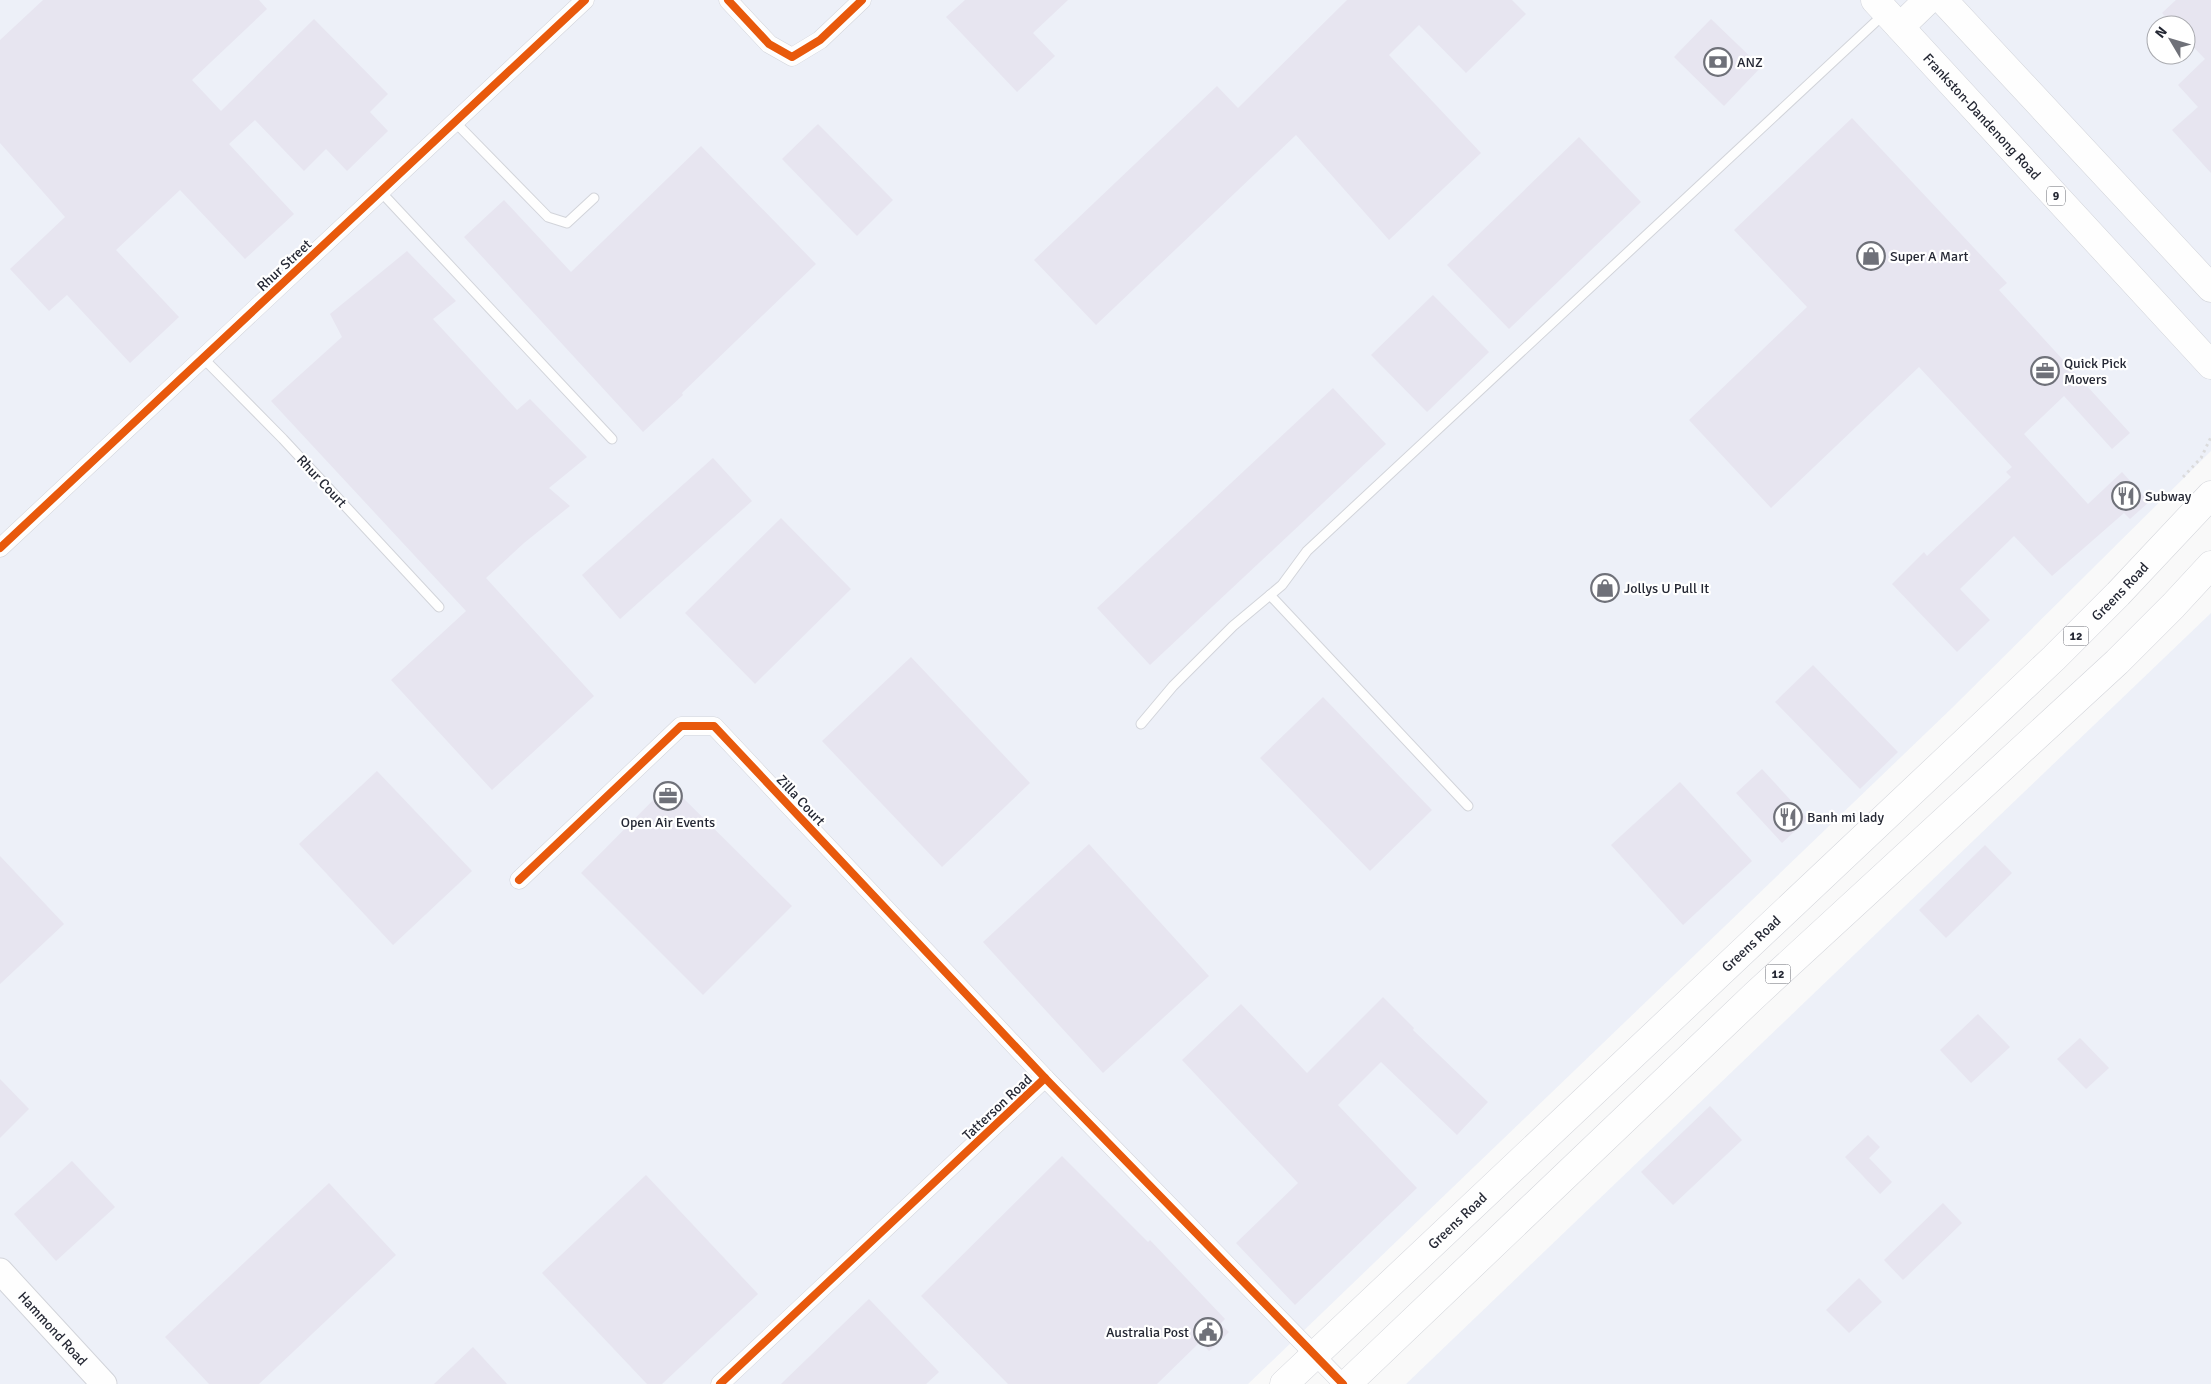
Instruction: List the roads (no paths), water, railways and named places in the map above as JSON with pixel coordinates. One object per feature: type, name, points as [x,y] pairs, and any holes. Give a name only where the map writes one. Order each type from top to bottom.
[{"type":"main road","points":[[1887,13],[1928,0]]},
{"type":"main road","points":[[1943,0],[2211,288]]},
{"type":"main road","name":"Frankston-Dandenong Road","points":[[1887,13],[2211,365]]},
{"type":"main road","name":"Greens Road","points":[[1284,1384],[2054,658],[2118,594],[2211,495]]},
{"type":"main road","name":"12","points":[[1345,1384],[1755,995],[2144,635],[2211,565]]},
{"type":"main road","points":[[1934,770],[1964,803]]},
{"type":"main road","name":"Hammond Road","points":[[0,1271],[104,1384]]},
{"type":"street","name":"Rhur Street","points":[[0,548],[585,0]]},
{"type":"street","points":[[728,0],[770,44],[792,57],[820,40],[862,0]]},
{"type":"street","name":"Zilla Court","points":[[519,880],[681,726],[714,726],[1045,1078]]},
{"type":"street","name":"Tatterson Road","points":[[720,1384],[1045,1078],[1345,1384]]},
{"type":"lane","points":[[1141,724],[1173,686],[1233,626],[1282,585],[1307,551],[1887,13]]},
{"type":"lane","points":[[455,122],[548,217],[567,222],[594,198]]},
{"type":"lane","points":[[381,192],[612,440]]},
{"type":"lane","name":"Rhur Court","points":[[203,358],[283,440],[439,607]]},
{"type":"lane","points":[[1270,594],[1468,806]]},
{"type":"place","name":"ANZ","points":[[1718,62]]},
{"type":"place","name":"Super A Mart","points":[[1871,256]]},
{"type":"place","name":"Quick Pick Movers","points":[[2045,371]]},
{"type":"place","name":"Subway","points":[[2126,496]]},
{"type":"place","name":"Jollys U Pull It","points":[[1605,588]]},
{"type":"place","name":"Open Air Events","points":[[668,796]]},
{"type":"place","name":"Banh mi lady","points":[[1788,817]]},
{"type":"place","name":"Australia Post","points":[[1208,1332]]}]
